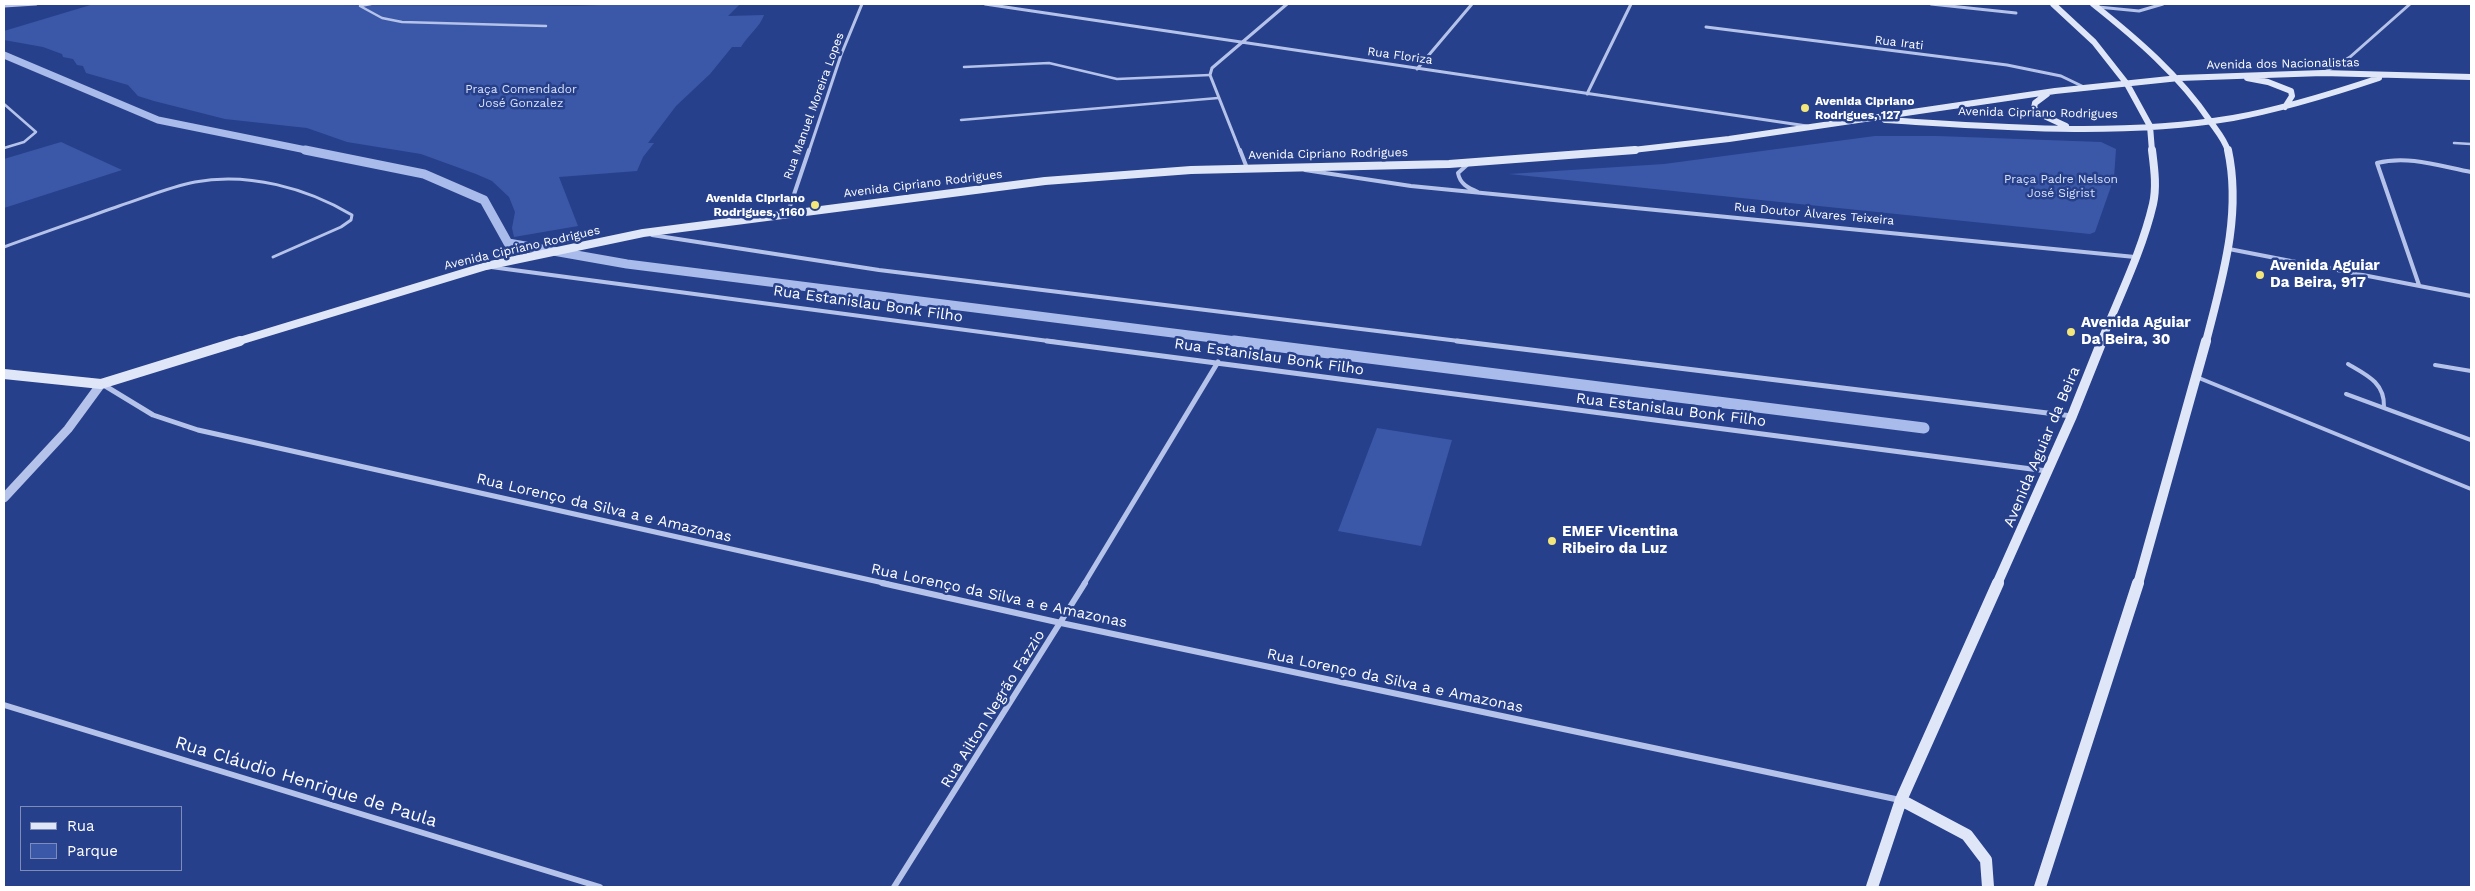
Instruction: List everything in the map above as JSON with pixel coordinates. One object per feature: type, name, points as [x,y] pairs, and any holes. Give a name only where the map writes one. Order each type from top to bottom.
[{"type":"main road","name":"Avenida Aguiar da Beira","points":[[1872,887],[1901,800],[2049,471],[2135,257],[2154,203],[2155,177],[2150,126],[2127,84],[2094,42],[2053,4]]},
{"type":"main road","points":[[2040,887],[2115,661],[2199,378],[2229,249],[2232,222],[2232,175],[2228,148],[2179,78],[2095,6]]},
{"type":"main road","name":"Avenida dos Nacionalistas","points":[[2179,78],[2323,73],[2471,77]]},
{"type":"main road","name":"Avenida dos Nacionalistas","points":[[2211,122],[2285,107],[2387,75]]},
{"type":"main road","points":[[2219,76],[2245,78],[2281,86],[2291,91],[2292,96],[2285,107]]},
{"type":"main road","name":"Avenida Cipriano Rodrigues","points":[[4,374],[102,384],[486,266],[643,233],[1045,181],[1191,170],[1471,163],[1673,147],[2055,91],[2179,78]]},
{"type":"main road","points":[[2055,91],[2035,103],[2034,108],[2040,114],[2072,128]]},
{"type":"main road","name":"Avenida Cipriano Rodrigues","points":[[1864,118],[2009,127],[2072,128],[2211,122]]},
{"type":"main road","points":[[1901,800],[1966,834],[1986,860],[1988,887]]},
{"type":"street","points":[[4,6],[34,4]]},
{"type":"street","name":"Rua Manuel Moreira Lopes","points":[[787,215],[838,64],[862,4]]},
{"type":"street","name":"Rua Floriza","points":[[985,4],[1812,127]]},
{"type":"street","points":[[1247,168],[1210,75],[1212,68],[1287,4]]},
{"type":"street","points":[[1417,69],[1472,4]]},
{"type":"street","points":[[1587,94],[1631,4]]},
{"type":"street","points":[[1931,4],[2016,13]]},
{"type":"street","points":[[2095,6],[2138,11],[2149,10],[2163,4]]},
{"type":"street","points":[[2323,73],[2350,57],[2410,4]]},
{"type":"street","name":"Rua Irati","points":[[1706,27],[2007,65],[2061,76],[2087,88]]},
{"type":"street","points":[[2419,285],[2378,163],[2384,160],[2398,160],[2471,172]]},
{"type":"street","name":"Rua Doutor Àlvares Teixeira","points":[[1471,163],[1462,167],[1458,173],[1459,180],[1471,188],[1491,195]]},
{"type":"street","name":"Rua Doutor Àlvares Teixeira","points":[[1287,168],[1411,186],[1491,195],[1895,232],[2135,257]]},
{"type":"street","points":[[643,233],[879,270],[2072,416]]},
{"type":"street","points":[[2229,249],[2471,296]]},
{"type":"street","name":"Rua Estanislau Bonk Filho","points":[[486,266],[1388,386],[2049,471]]},
{"type":"street","name":"Rua Ailton Negrão Fazzio","points":[[894,887],[1061,624],[1218,362]]},
{"type":"street","points":[[4,498],[68,429],[102,384]]},
{"type":"street","name":"Rua Lorenço da Silva a e Amazonas","points":[[102,384],[153,415],[198,430],[1061,624],[1901,800]]},
{"type":"street","name":"Rua Cláudio Henrique de Paula","points":[[4,705],[600,887]]},
{"type":"lane","points":[[359,5],[371,4]]},
{"type":"lane","points":[[359,5],[382,18],[402,22],[546,26]]},
{"type":"lane","points":[[964,67],[1063,65],[1117,79],[1210,75]]},
{"type":"lane","points":[[961,120],[1218,98]]},
{"type":"lane","points":[[4,104],[36,132],[24,142],[4,148]]},
{"type":"lane","points":[[2454,143],[2471,144]]},
{"type":"lane","points":[[4,246],[157,193],[206,180],[254,182],[300,191],[335,204],[352,215],[351,220],[341,227],[273,257]]},
{"type":"lane","points":[[2348,364],[2374,380],[2382,388],[2386,395],[2384,407]]},
{"type":"lane","points":[[2435,366],[2471,371]]},
{"type":"lane","points":[[2199,378],[2471,489]]},
{"type":"lane","points":[[2346,394],[2471,440]]},
{"type":"green space","name":"Praça Comendador José Gonzalez","points":[[94,4],[576,6],[740,4],[728,16],[764,15],[741,47],[732,47],[710,74],[676,106],[648,143],[654,143],[643,157],[637,171],[559,177],[578,226],[514,237],[512,228],[515,212],[509,197],[492,181],[476,174],[421,154],[347,142],[307,128],[225,119],[154,101],[138,96],[128,85],[86,73],[83,66],[77,65],[73,59],[63,57],[62,54],[43,47],[4,40],[4,31]]},
{"type":"green space","name":"Praça Padre Nelson José Sigrist","points":[[1875,136],[1937,136],[2101,142],[2116,149],[2114,178],[2095,232],[2090,234],[1509,174],[1664,164]]},
{"type":"green space","points":[[61,142],[122,170],[4,208],[4,159]]},
{"type":"green space","points":[[1377,428],[1452,440],[1421,546],[1338,531]]},
{"type":"waterway","points":[[4,55],[158,120],[311,151]]},
{"type":"waterway","points":[[305,150],[424,174],[484,200],[508,243],[627,264],[1244,342]]},
{"type":"waterway","points":[[1234,341],[1924,428]]},
{"type":"place","name":"Avenida Cipriano Rodrigues, 127","points":[[1805,108]]},
{"type":"place","name":"Avenida Cipriano Rodrigues, 1160","points":[[815,205]]},
{"type":"place","name":"Avenida Aguiar Da Beira, 917","points":[[2260,275]]},
{"type":"place","name":"Avenida Aguiar Da Beira, 30","points":[[2071,332]]},
{"type":"place","name":"EMEF Vicentina Ribeiro da Luz","points":[[1552,541]]}]
